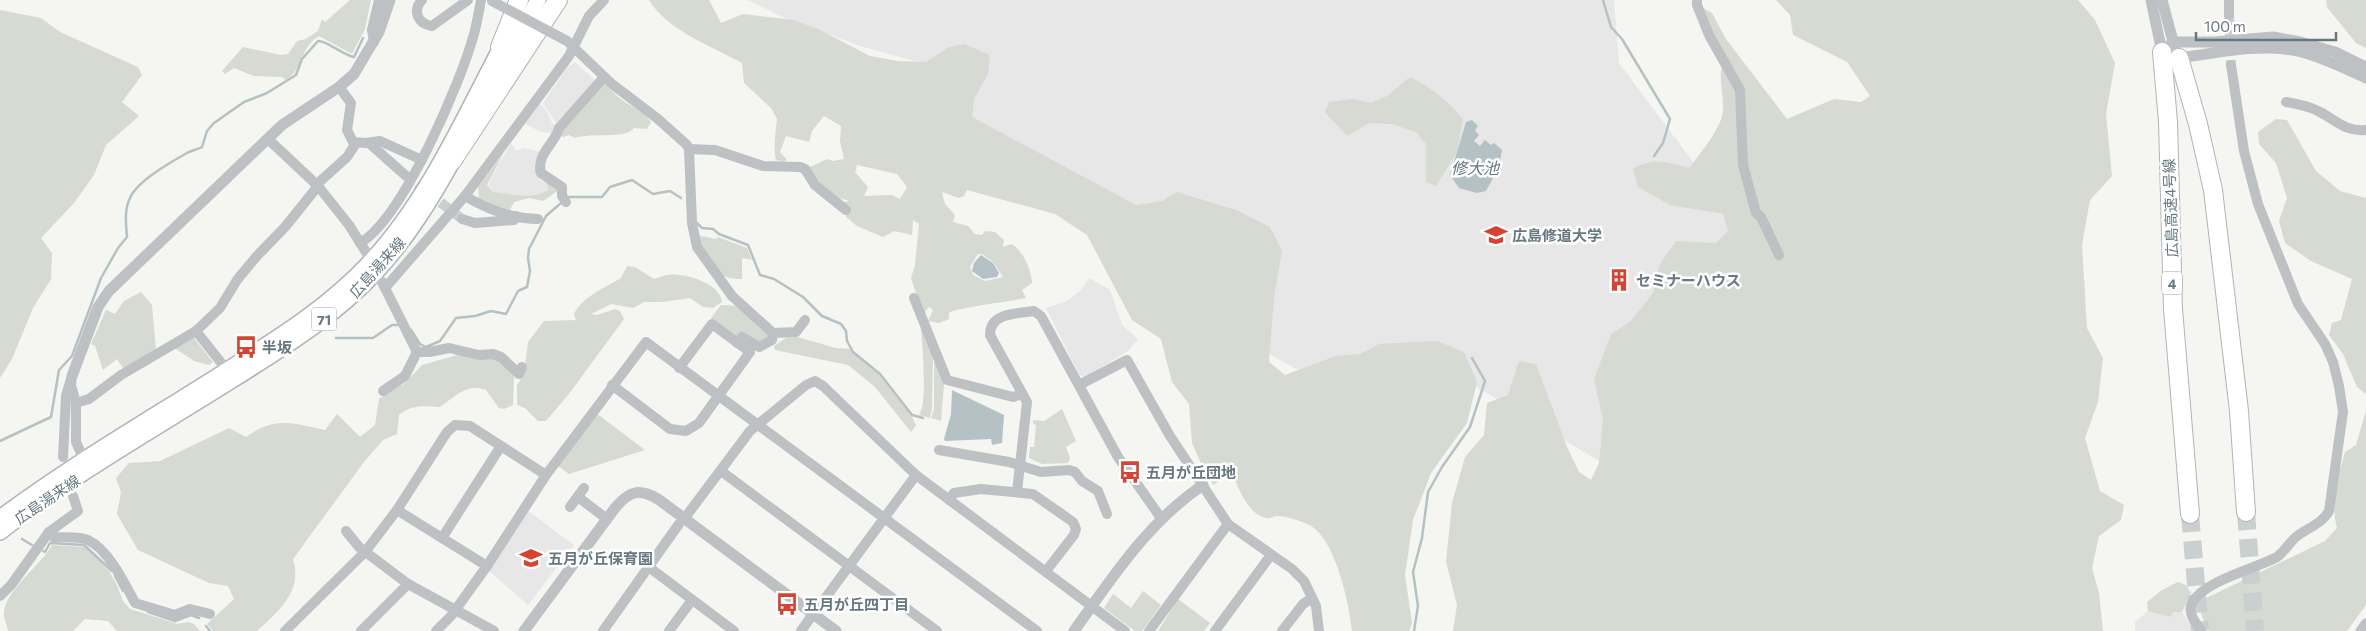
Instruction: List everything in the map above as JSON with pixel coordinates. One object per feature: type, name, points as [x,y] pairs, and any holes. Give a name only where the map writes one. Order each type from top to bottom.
[{"type":"highway","points":[[500,48],[519,0]]},
{"type":"highway","points":[[452,162],[558,0]]},
{"type":"highway","points":[[2171,51],[2198,124],[2213,190],[2239,411],[2246,512]]},
{"type":"highway","name":"広島高速4号線","points":[[2171,51],[2168,122],[2173,309],[2190,514]]},
{"type":"main road","name":"広島湯来線","points":[[0,518],[84,460],[309,316],[373,267],[424,189],[525,0]]},
{"type":"main road","name":"広島湯来線","points":[[0,532],[67,484],[293,342],[342,304],[373,267],[417,220],[452,162],[538,0]]},
{"type":"street","points":[[374,42],[372,30],[379,0]]},
{"type":"street","points":[[63,458],[66,396],[98,307],[109,291],[268,138],[298,113],[339,87],[358,70],[384,21],[390,0]]},
{"type":"street","points":[[422,0],[417,7],[417,14],[422,22],[432,26],[468,0]]},
{"type":"street","points":[[360,243],[370,237],[387,216],[422,160],[462,68],[475,32],[481,0]]},
{"type":"street","points":[[492,0],[570,43],[604,77],[677,135],[689,149],[692,223],[697,247],[732,296],[773,333],[796,332],[805,320]]},
{"type":"street","points":[[385,288],[465,196],[569,56],[570,43],[589,16],[604,0]]},
{"type":"street","points":[[1698,0],[1697,6],[1709,35],[1740,90],[1743,165],[1756,213],[1761,217],[1779,255]]},
{"type":"street","points":[[2151,0],[2171,51]]},
{"type":"street","points":[[2162,0],[2171,51]]},
{"type":"street","points":[[2229,0],[2229,15]]},
{"type":"street","points":[[2171,51],[2214,42],[2273,37],[2335,52],[2366,67]]},
{"type":"street","points":[[2171,51],[2272,48],[2298,51],[2331,62],[2366,78]]},
{"type":"street","points":[[2200,631],[2191,614],[2192,604],[2200,594],[2242,570],[2278,556],[2296,538],[2325,518],[2329,511],[2343,412],[2333,362],[2325,344],[2298,304],[2258,204],[2244,151],[2231,66]]},
{"type":"street","points":[[566,202],[562,196],[562,187],[541,173],[541,160],[547,147],[558,136],[559,128],[604,77]]},
{"type":"street","points":[[339,87],[350,101],[347,130],[351,140],[356,143],[369,143],[380,140],[422,160]]},
{"type":"street","points":[[2286,102],[2305,105],[2320,111],[2346,129],[2355,131],[2366,130]]},
{"type":"street","points":[[268,138],[317,186],[349,225],[385,288],[417,352]]},
{"type":"street","points":[[76,403],[89,399],[120,375],[196,331],[220,308],[246,268],[285,227],[317,186],[347,157],[356,143]]},
{"type":"street","points":[[369,143],[405,175]]},
{"type":"street","points":[[689,149],[715,150],[763,166],[795,166],[803,168],[816,185],[846,210]]},
{"type":"street","points":[[465,196],[482,206],[516,216],[538,219]]},
{"type":"street","points":[[462,219],[475,224],[514,220],[516,216]]},
{"type":"street","points":[[914,298],[947,380],[1013,397],[1022,394]]},
{"type":"street","points":[[1017,492],[1027,402],[990,334],[990,328],[992,321],[998,318],[1034,311],[1041,316],[1118,457],[1161,518]]},
{"type":"street","points":[[612,385],[666,426],[678,432],[690,430],[696,426],[750,352],[712,324],[680,368]]},
{"type":"street","points":[[196,331],[227,370]]},
{"type":"street","points":[[737,343],[742,337],[758,347],[772,340],[773,333]]},
{"type":"street","points":[[436,631],[455,610],[546,475],[644,342],[1037,631]]},
{"type":"street","points":[[417,352],[449,348],[499,356],[519,374],[522,367]]},
{"type":"street","points":[[383,391],[405,376],[417,352]]},
{"type":"street","points":[[1079,385],[1127,360],[1170,436],[1228,524],[1300,577],[1312,598],[1319,631]]},
{"type":"street","points":[[72,376],[71,384],[76,403],[76,442],[84,460]]},
{"type":"street","points":[[603,631],[682,522],[757,425],[806,385],[815,381],[823,386],[916,476],[1125,631]]},
{"type":"street","points":[[285,631],[365,552],[397,510],[447,432],[455,425],[470,426],[546,475]]},
{"type":"street","points":[[442,538],[501,446]]},
{"type":"street","points":[[939,450],[1020,465],[1041,472],[1069,470],[1075,472],[1082,481],[1098,491],[1107,514]]},
{"type":"street","points":[[721,471],[938,631]]},
{"type":"street","points":[[801,631],[916,476]]},
{"type":"street","points":[[1074,631],[1140,542],[1161,518],[1203,485]]},
{"type":"street","points":[[949,500],[954,493],[978,489],[1035,494],[1075,525],[1074,535],[1046,571]]},
{"type":"street","points":[[524,631],[625,496],[637,491],[652,496],[682,522],[816,611],[836,631]]},
{"type":"street","points":[[570,507],[581,493],[607,519]]},
{"type":"street","points":[[0,596],[11,585],[49,532],[78,511],[73,496]]},
{"type":"street","points":[[397,510],[486,566]]},
{"type":"street","points":[[1149,631],[1228,524]]},
{"type":"street","points":[[346,531],[365,552],[408,584],[494,631]]},
{"type":"street","points":[[49,532],[53,537],[86,539],[96,545],[116,568],[135,602],[175,616],[190,609],[210,614]]},
{"type":"street","points":[[1215,631],[1271,555]]},
{"type":"street","points":[[650,568],[734,631]]},
{"type":"street","points":[[361,631],[408,584]]},
{"type":"street","points":[[1282,631],[1303,604],[1312,598]]},
{"type":"street","points":[[669,631],[692,600]]},
{"type":"street","points":[[2361,631],[2366,624]]},
{"type":"shaded area","points":[[350,0],[371,0],[365,29],[352,54],[319,36],[308,46],[295,71],[285,80],[283,77],[254,76],[234,68],[225,74],[222,71],[243,47],[281,55],[288,54],[297,41],[306,39],[318,31],[322,19],[325,22]]},
{"type":"shaded area","points":[[649,0],[709,0],[721,23],[743,14],[794,20],[820,30],[870,56],[898,61],[926,62],[949,47],[964,44],[990,55],[988,74],[974,99],[972,117],[1136,205],[1162,201],[1177,192],[1236,210],[1270,227],[1282,251],[1274,297],[1269,362],[1285,375],[1336,356],[1360,354],[1379,344],[1437,341],[1464,352],[1477,382],[1467,423],[1431,473],[1413,520],[1405,575],[1412,623],[1409,631],[1352,631],[1340,574],[1328,545],[1320,534],[1311,526],[1300,521],[1281,516],[1267,518],[1254,512],[1240,492],[1231,471],[1214,485],[1208,479],[1192,443],[1189,404],[1172,382],[1161,339],[1132,320],[1087,235],[1055,214],[967,190],[964,196],[959,198],[942,192],[945,204],[955,215],[953,222],[968,226],[975,234],[982,235],[985,231],[995,232],[1004,240],[1003,247],[1011,244],[1023,255],[1032,283],[1022,290],[1026,298],[953,311],[949,313],[949,319],[939,323],[928,321],[933,310],[929,307],[923,314],[911,278],[915,265],[919,224],[913,220],[912,235],[894,231],[883,237],[857,226],[846,217],[848,209],[844,203],[849,200],[836,197],[808,168],[827,159],[833,161],[844,159],[840,141],[841,126],[824,116],[812,131],[809,142],[786,136],[780,152],[787,160],[783,162],[776,160],[777,119],[771,108],[744,83],[742,63],[691,37],[667,21]],"holes":[[[857,165],[897,174],[907,187],[900,199],[892,195],[864,196],[868,187],[855,172]],[[978,254],[982,254],[993,262],[1003,277],[985,281],[973,275],[970,267]]]},
{"type":"shaded area","name":"広島修道大学","points":[[748,0],[1614,0],[1619,63],[1741,226],[1607,466],[1426,356],[1319,381],[1256,347],[1157,221],[965,124],[958,73],[860,46],[785,18]]},
{"type":"shaded area","points":[[1776,0],[2078,0],[2095,20],[2115,63],[2106,114],[2112,176],[2090,200],[2082,245],[2087,328],[2103,358],[2098,402],[2085,438],[2100,491],[2124,505],[2121,520],[2099,536],[2092,568],[2099,593],[2103,631],[1453,631],[1457,605],[1446,562],[1452,503],[1465,457],[1484,435],[1487,403],[1508,395],[1519,361],[1536,364],[1567,447],[1579,472],[1591,480],[1599,463],[1603,420],[1594,379],[1611,334],[1631,321],[1653,293],[1660,264],[1676,241],[1716,243],[1728,231],[1723,214],[1670,205],[1638,187],[1633,169],[1653,162],[1689,168],[1710,140],[1722,117],[1721,72],[1724,59],[1702,7],[1712,13],[1726,39],[1787,119],[1834,99],[1861,102],[1870,96],[1847,62],[1793,35],[1790,15]]},
{"type":"shaded area","points":[[2326,0],[2366,0],[2366,48],[2356,43],[2327,7]]},
{"type":"shaded area","points":[[0,10],[41,18],[60,32],[138,67],[142,75],[122,102],[139,116],[106,145],[94,175],[74,203],[41,238],[52,253],[51,279],[33,308],[12,359],[0,378]]},
{"type":"shaded area","points":[[575,62],[596,81],[556,123],[543,103],[567,68]]},
{"type":"shaded area","points":[[1410,77],[1439,95],[1463,119],[1457,152],[1436,186],[1426,182],[1426,144],[1416,132],[1392,124],[1369,123],[1346,135],[1325,112],[1329,102],[1353,99],[1371,103],[1387,96]]},
{"type":"shaded area","points":[[603,83],[619,98],[648,118],[651,122],[647,129],[634,128],[630,132],[623,134],[575,138],[569,135],[563,137],[560,135],[560,132]]},
{"type":"shaded area","points":[[540,104],[545,108],[552,123],[556,125],[555,133],[541,132],[525,124]]},
{"type":"shaded area","points":[[2276,119],[2287,120],[2316,171],[2340,191],[2366,198],[2366,394],[2357,387],[2343,354],[2329,335],[2332,323],[2341,320],[2352,279],[2311,261],[2285,243],[2279,221],[2287,198],[2276,163],[2259,144],[2258,132]]},
{"type":"shaded area","points":[[511,143],[516,151],[524,148],[542,152],[539,179],[547,184],[548,190],[542,194],[518,196],[493,192],[488,185]]},
{"type":"shaded area","points":[[504,153],[487,185],[493,192],[528,196],[548,190],[547,184],[534,172],[538,157],[537,170],[559,190],[543,201],[529,198],[514,202],[510,210],[498,208],[479,198],[478,187]]},
{"type":"shaded area","points":[[697,235],[716,239],[718,237],[747,248],[752,260],[742,258],[742,279],[724,276],[717,272],[708,260]]},
{"type":"shaded area","points":[[627,266],[635,267],[654,279],[673,274],[699,280],[715,289],[720,295],[722,302],[713,308],[703,307],[690,298],[662,302],[644,302],[633,308],[611,304],[591,314],[597,315],[615,309],[620,311],[624,319],[568,395],[546,421],[538,421],[525,408],[517,405],[517,385],[524,375],[528,342],[544,321],[576,320],[574,314],[583,302],[621,278]]},
{"type":"shaded area","points":[[1089,278],[1110,290],[1122,325],[1138,339],[1128,351],[1085,377],[1079,375],[1046,308],[1067,301],[1080,291]]},
{"type":"shaded area","points":[[141,292],[152,305],[156,350],[125,371],[117,359],[103,370],[95,346],[91,344],[106,310],[115,314],[124,301]]},
{"type":"shaded area","points":[[721,305],[738,306],[768,333],[768,338],[760,343],[740,332],[737,336],[711,318]]},
{"type":"shaded area","points":[[921,328],[933,354],[932,409],[930,418],[919,415],[922,409],[924,388]]},
{"type":"shaded area","points":[[797,337],[836,348],[850,349],[879,375],[911,415],[916,425],[911,432],[875,387],[848,365],[775,350],[774,346],[786,338]]},
{"type":"shaded area","points":[[194,338],[213,362],[209,365],[194,361],[173,347]]},
{"type":"shaded area","points":[[461,354],[496,358],[514,374],[513,405],[504,409],[499,408],[486,390],[473,388],[467,389],[440,407],[413,407],[399,415],[397,434],[383,440],[364,462],[293,559],[295,581],[292,591],[281,608],[257,631],[213,631],[207,624],[234,599],[228,586],[209,583],[138,550],[117,514],[121,492],[116,478],[129,463],[160,461],[229,428],[246,437],[266,426],[284,423],[325,430],[337,414],[360,437],[375,425],[379,399],[404,384],[422,365]]},
{"type":"shaded area","points":[[934,357],[944,384],[941,421],[931,418],[934,409]]},
{"type":"shaded area","points":[[1062,409],[1076,441],[1066,447],[1070,458],[1068,463],[1042,464],[1029,458],[1030,447],[1034,447],[1036,425],[1033,424],[1033,420],[1044,421]]},
{"type":"shaded area","points":[[2366,411],[2366,605],[2347,631],[2209,631],[2201,614],[2204,599],[2325,541],[2337,528],[2334,509],[2340,471],[2345,452],[2356,445]]},
{"type":"shaded area","points":[[596,413],[645,450],[569,474],[558,466]]},
{"type":"shaded area","name":"五月が丘保育園","points":[[528,511],[574,545],[528,605],[489,571]]},
{"type":"shaded area","points":[[52,545],[84,547],[92,553],[109,571],[123,601],[130,609],[178,624],[188,622],[194,624],[200,631],[117,631],[108,621],[85,619],[73,631],[8,631],[4,614],[6,604],[17,586]]},
{"type":"shaded area","points":[[2178,582],[2186,585],[2191,593],[2182,612],[2173,612],[2170,617],[2148,611],[2147,602],[2162,590]]},
{"type":"shaded area","points":[[1143,591],[1161,605],[1142,631],[1135,631],[1104,608],[1113,594],[1131,608]]},
{"type":"shaded area","points":[[1178,599],[1210,623],[1204,631],[1158,631]]},
{"type":"shaded area","points":[[2148,611],[2170,617],[2173,612],[2182,612],[2194,631],[2135,631],[2135,622]]},
{"type":"water","name":"修大池","points":[[1472,120],[1478,126],[1475,131],[1479,135],[1474,141],[1480,146],[1485,140],[1491,145],[1494,143],[1502,150],[1500,161],[1486,191],[1477,193],[1459,188],[1450,175],[1466,122]]},
{"type":"water","points":[[981,255],[993,263],[999,273],[997,277],[983,279],[972,271],[974,263]]},
{"type":"water","points":[[952,390],[1004,415],[1002,443],[992,445],[991,439],[945,441],[951,414]]},
{"type":"waterway","points":[[1603,0],[1611,27],[1622,39],[1670,119],[1663,143],[1654,156]]},
{"type":"waterway","points":[[0,441],[51,417],[59,370],[72,356],[101,278],[118,248],[127,237],[127,207],[130,198],[140,185],[172,161],[202,147],[207,131],[214,123],[244,102],[267,93],[296,75],[302,59],[318,41],[354,57],[363,38]]},
{"type":"waterway","points":[[566,197],[602,197],[610,187],[632,180],[653,194],[670,191],[681,198]]},
{"type":"waterway","points":[[411,330],[420,344],[426,347],[440,341],[456,318],[475,316],[491,311],[506,314],[518,291],[527,287],[530,271],[529,249],[546,216],[561,203]]},
{"type":"waterway","points":[[697,223],[702,228],[713,229],[719,234],[748,245],[760,275],[774,279],[803,297],[822,316],[841,324],[846,331],[847,341],[853,352],[880,374],[912,415],[923,418]]},
{"type":"waterway","points":[[336,338],[373,338],[392,325],[399,325]]},
{"type":"waterway","points":[[1414,631],[1418,606],[1413,572],[1422,538],[1428,492],[1442,467],[1470,427],[1485,381],[1472,358]]},
{"type":"waterway","points":[[22,539],[32,545]]},
{"type":"waterway","points":[[43,551],[45,552],[50,543],[84,545],[112,571]]},
{"type":"waterway","points":[[115,576],[123,591]]},
{"type":"waterway","points":[[148,612],[175,621],[191,615],[199,618]]},
{"type":"waterway","points":[[206,626],[210,631]]},
{"type":"tunnel","points":[[2229,15],[2231,65]]},
{"type":"tunnel","points":[[405,175],[462,219]]},
{"type":"tunnel","points":[[2246,512],[2255,631]]},
{"type":"tunnel","points":[[2190,514],[2200,631]]},
{"type":"place","name":"広島修道大学","points":[[1496,235]]},
{"type":"place","name":"セミナーハウス","points":[[1619,280]]},
{"type":"place","name":"半坂","points":[[246,347]]},
{"type":"place","name":"五月が丘団地","points":[[1130,472]]},
{"type":"place","name":"五月が丘保育園","points":[[531,558]]},
{"type":"place","name":"五月が丘四丁目","points":[[787,604]]}]
